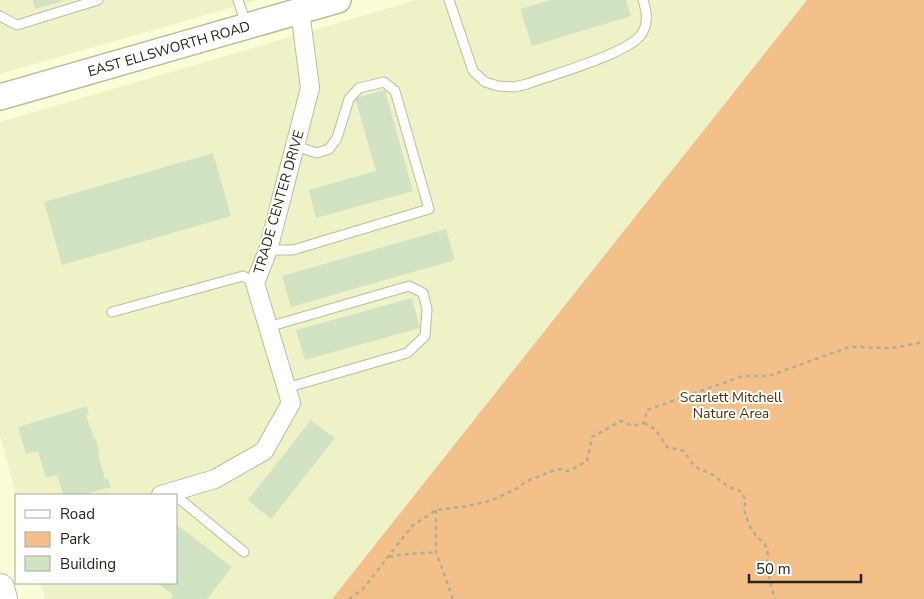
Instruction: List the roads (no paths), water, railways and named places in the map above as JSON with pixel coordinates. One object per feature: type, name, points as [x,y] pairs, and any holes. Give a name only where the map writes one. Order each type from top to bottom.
[{"type":"highway","points":[[0,588],[3,599]]},
{"type":"main road","name":"EAST ELLSWORTH ROAD","points":[[0,97],[247,26],[298,6],[338,0]]},
{"type":"street","name":"TRADE CENTER DRIVE","points":[[174,494],[215,478],[264,451],[290,403],[255,283],[268,250],[310,88],[298,6]]},
{"type":"lane","points":[[0,16],[17,25],[98,0]]},
{"type":"lane","points":[[238,0],[247,26]]},
{"type":"lane","points":[[448,0],[474,71],[485,82],[498,86],[514,86],[527,84],[627,47],[640,36],[647,22],[647,12],[643,0]]},
{"type":"lane","points":[[268,250],[293,250],[430,209],[395,91],[384,82],[359,88],[349,99],[337,138],[329,150],[317,152],[295,146]]},
{"type":"lane","points":[[112,312],[243,276],[255,283]]},
{"type":"lane","points":[[268,327],[409,286],[423,293],[427,309],[425,336],[407,353],[286,388]]},
{"type":"lane","points":[[178,500],[244,552]]},
{"type":"park label","name":"Scarlett Mitchell Nature Area","points":[[731,406]]}]
